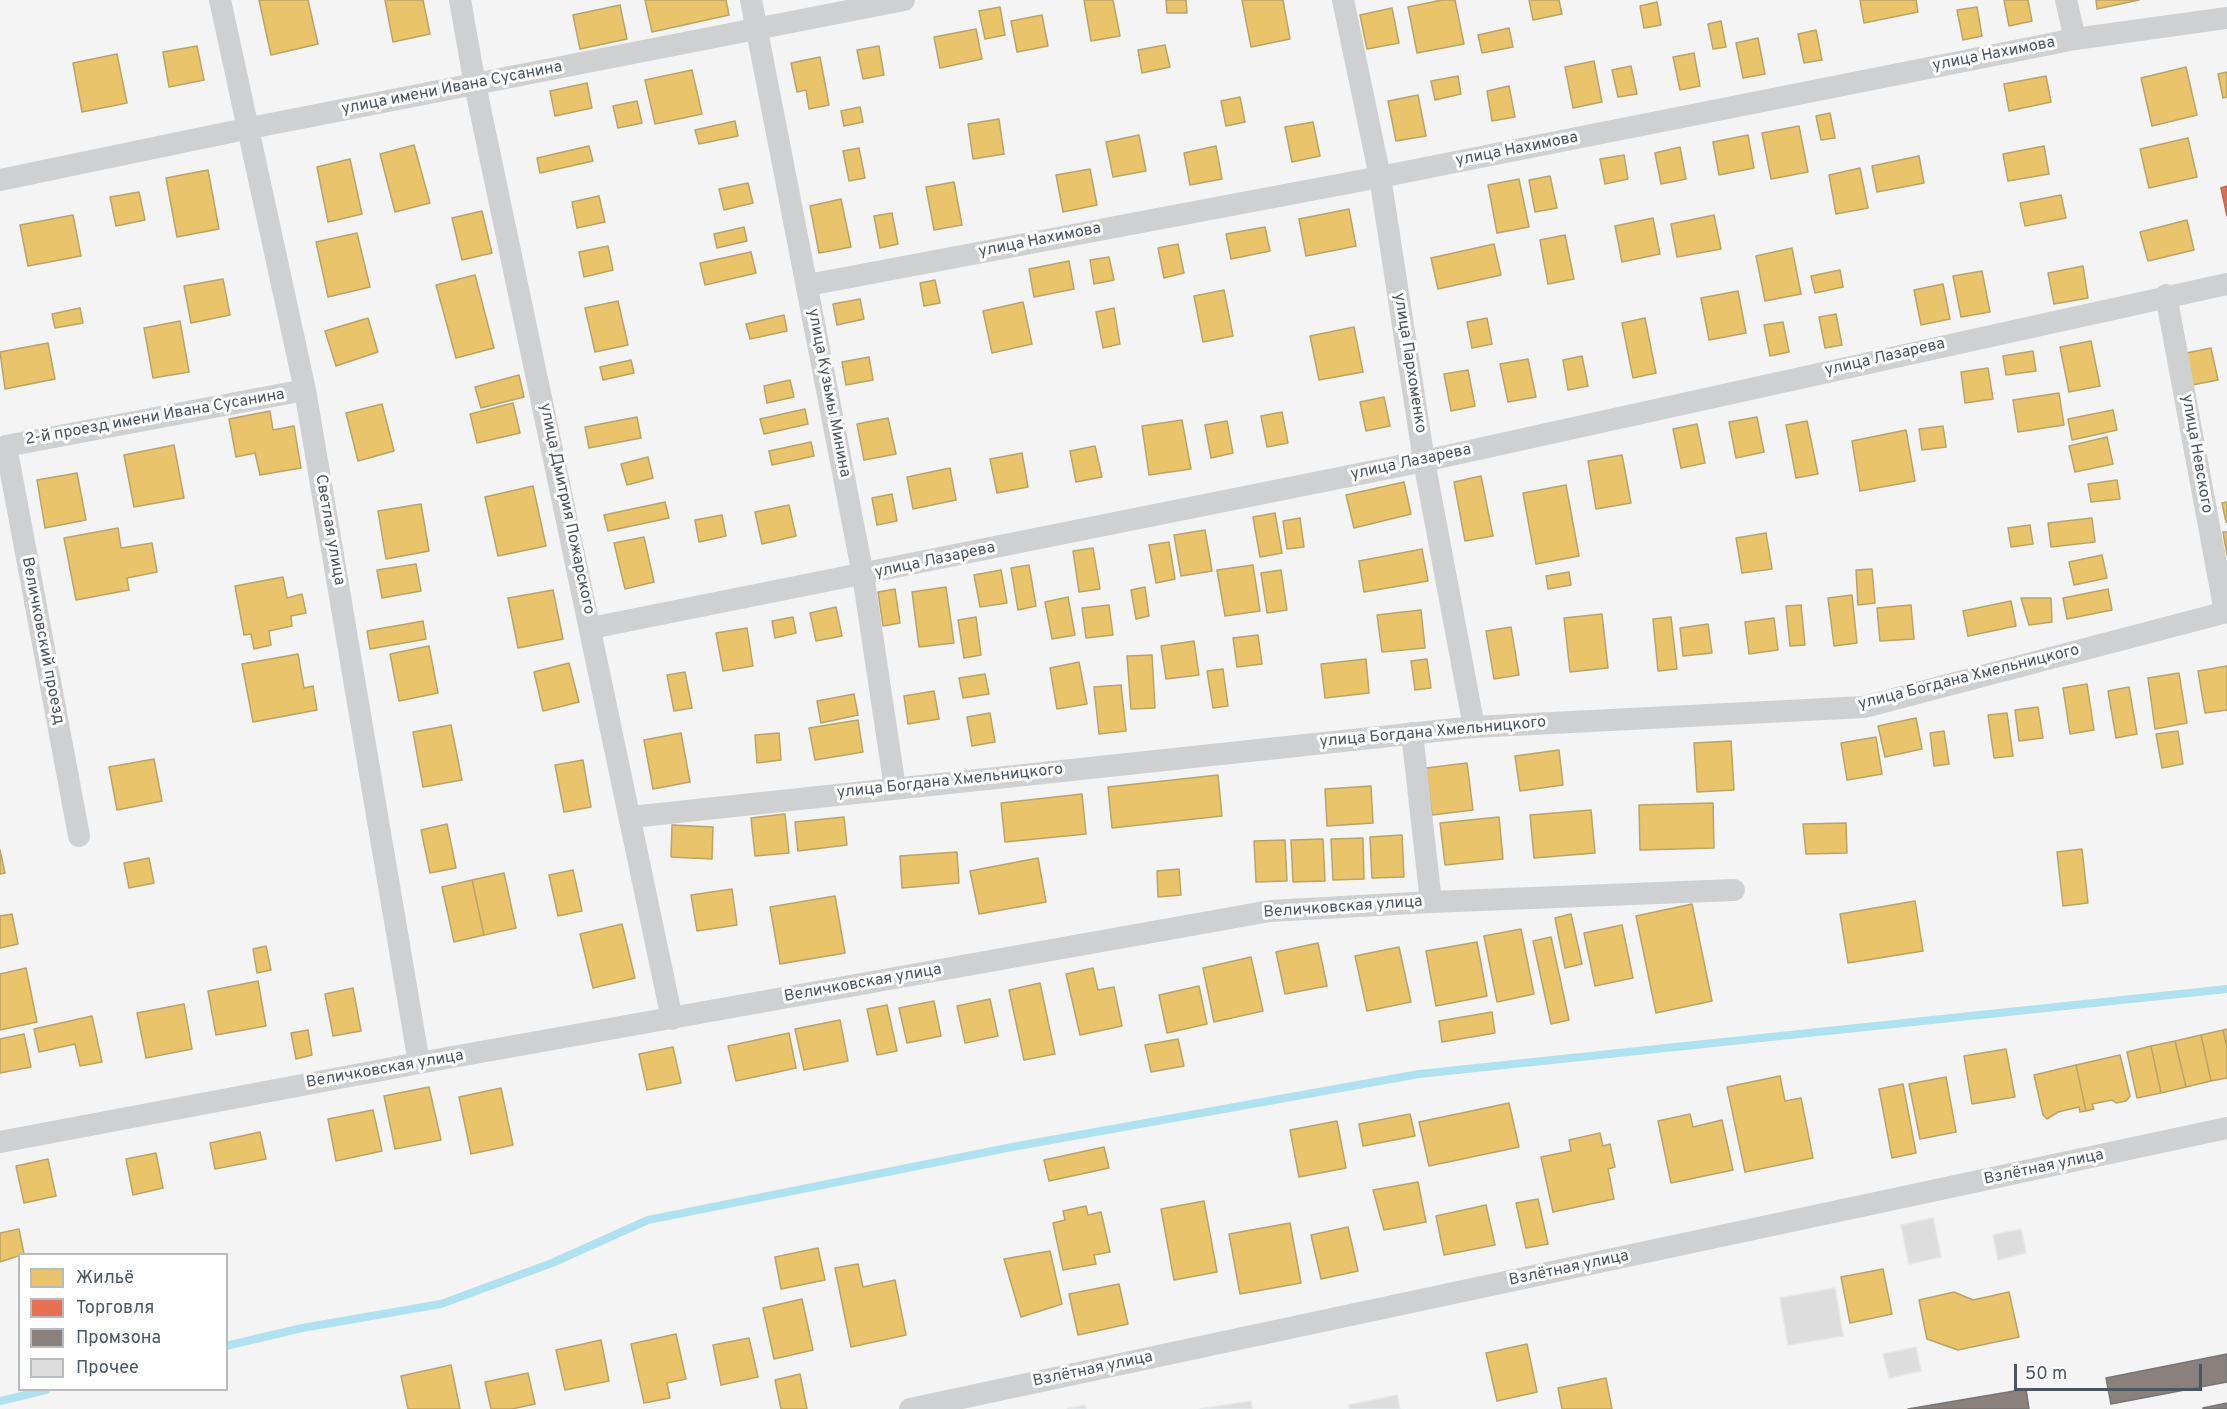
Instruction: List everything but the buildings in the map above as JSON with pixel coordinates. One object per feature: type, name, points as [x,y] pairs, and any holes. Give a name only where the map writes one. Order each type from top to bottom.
[{"type":"street","name":"Светлая улица","points":[[220,0],[250,128],[305,390],[418,1063]]},
{"type":"street","name":"улица Дмитрия Пожарского","points":[[460,0],[475,85],[672,1018]]},
{"type":"street","name":"улица Кузьмы Минина","points":[[751,0],[863,575],[895,788]]},
{"type":"street","name":"улица имени Ивана Сусанина","points":[[0,180],[250,128],[904,0]]},
{"type":"street","name":"улица Пархоменко","points":[[1343,0],[1380,177],[1424,461],[1474,727]]},
{"type":"street","points":[[2066,0],[2075,39]]},
{"type":"street","name":"улица Нахимова","points":[[808,285],[1380,177],[2075,39],[2227,18]]},
{"type":"street","name":"улица Лазарева","points":[[591,628],[1424,461],[2166,295],[2227,284]]},
{"type":"street","name":"улица Невского","points":[[2166,295],[2226,612]]},
{"type":"street","name":"2-й проезд имени Ивана Сусанина","points":[[6,446],[305,390]]},
{"type":"street","name":"Величковский проезд","points":[[6,446],[79,836]]},
{"type":"street","name":"улица Богдана Хмельницкого","points":[[631,817],[1474,727],[1864,706],[2226,612]]},
{"type":"street","points":[[1412,733],[1431,902]]},
{"type":"street","name":"Величковская улица","points":[[0,1142],[418,1063],[1270,911],[1431,902],[1734,891]]},
{"type":"street","name":"Взлётная улица","points":[[910,1409],[2227,1128]]},
{"type":"waterway","points":[[228,1346],[302,1328],[441,1304],[552,1263],[648,1220],[1012,1147],[1419,1074],[2227,989]]},
{"type":"waterway","points":[[0,1401],[42,1391]]}]
